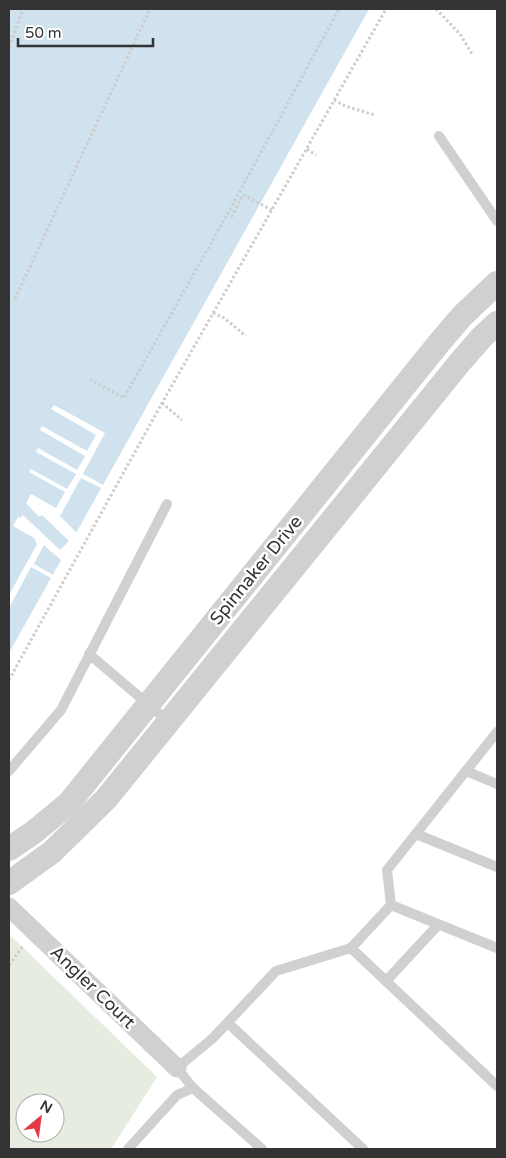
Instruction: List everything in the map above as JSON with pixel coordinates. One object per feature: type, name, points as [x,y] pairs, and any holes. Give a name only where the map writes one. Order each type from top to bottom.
[{"type":"street","name":"Spinnaker Drive","points":[[9,849],[34,832],[69,803],[439,343],[462,316],[497,283]]},
{"type":"street","name":"Spinnaker Drive","points":[[9,883],[52,852],[85,822],[106,799],[461,361],[497,323]]},
{"type":"street","name":"Angler Court","points":[[9,907],[177,1068]]},
{"type":"lane","points":[[438,136],[497,221]]},
{"type":"lane","points":[[9,772],[61,710],[167,504]]},
{"type":"lane","points":[[89,654],[169,722]]},
{"type":"lane","points":[[262,1149],[193,1088],[177,1068],[214,1038],[276,971],[351,948],[391,905],[387,870],[497,732]]},
{"type":"lane","points":[[466,771],[497,784]]},
{"type":"lane","points":[[416,834],[497,867]]},
{"type":"lane","points":[[391,905],[497,948]]},
{"type":"lane","points":[[386,981],[438,924]]},
{"type":"lane","points":[[351,948],[497,1086]]},
{"type":"lane","points":[[228,1023],[363,1149]]},
{"type":"lane","points":[[128,1149],[177,1095],[193,1088]]},
{"type":"path","points":[[9,47],[23,9]]},
{"type":"path","points":[[15,299],[150,9]]},
{"type":"path","points":[[90,379],[124,398],[228,213],[339,9]]},
{"type":"path","points":[[9,680],[162,403],[386,9]]},
{"type":"path","points":[[436,9],[460,34],[472,54]]},
{"type":"path","points":[[334,100],[345,106],[375,115]]},
{"type":"path","points":[[306,149],[316,155]]},
{"type":"path","points":[[228,213],[232,216],[243,195],[272,210]]},
{"type":"path","points":[[213,313],[224,318],[246,336]]},
{"type":"path","points":[[162,403],[182,420]]},
{"type":"path","points":[[9,965],[34,931]]},
{"type":"shaded area","points":[[9,934],[157,1077],[111,1149],[9,1149]]},
{"type":"water","points":[[9,9],[369,9],[9,653]]},
{"type":"pier","points":[[54,405],[105,433],[83,474],[105,486],[103,489],[81,478],[60,516],[78,534],[63,562],[44,545],[34,564],[55,576],[53,579],[31,567],[9,608],[9,595],[37,544],[34,538],[13,526],[18,517],[20,518],[23,515],[60,550],[69,541],[42,515],[39,517],[26,503],[31,494],[56,508],[65,492],[29,472],[31,469],[67,489],[76,474],[36,452],[38,448],[77,470],[85,456],[40,430],[42,426],[87,451],[96,435],[51,409]]}]
